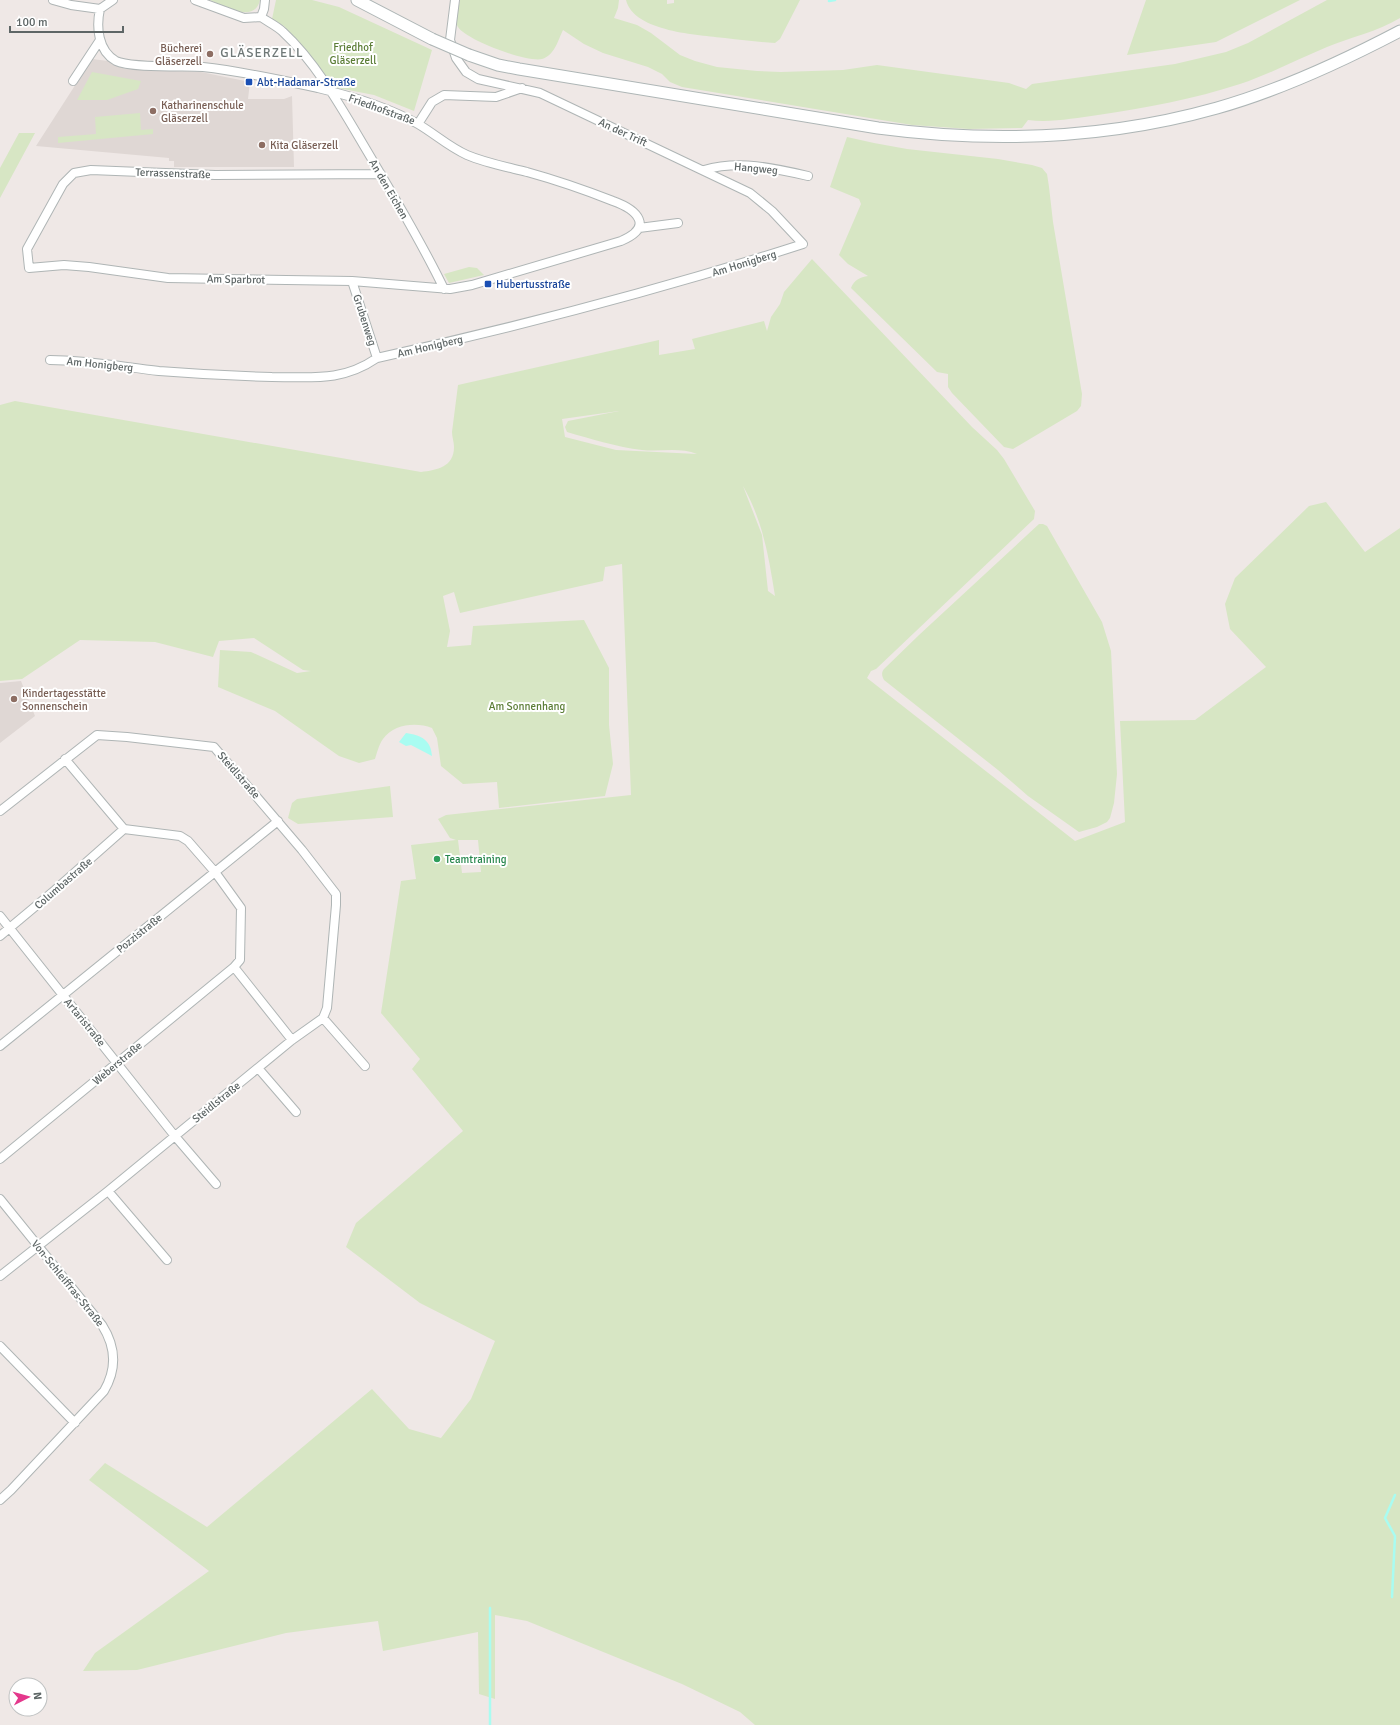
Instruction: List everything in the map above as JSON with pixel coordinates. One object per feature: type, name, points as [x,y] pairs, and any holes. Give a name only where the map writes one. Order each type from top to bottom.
[{"type":"main road","points":[[356,0],[432,39],[469,55],[498,65],[878,128],[913,133],[967,136],[1053,135],[1114,129],[1181,117],[1253,96],[1306,76],[1400,31]]},
{"type":"street","points":[[52,0],[71,5],[100,9],[113,0]]},
{"type":"street","points":[[195,0],[244,18],[261,17],[283,32],[303,53],[330,92]]},
{"type":"street","points":[[261,17],[265,0]]},
{"type":"street","name":"An der Trift","points":[[455,0],[450,40],[456,58],[466,72],[478,79],[540,93],[750,193],[772,211],[803,244]]},
{"type":"street","points":[[100,9],[98,22],[100,40],[108,55],[123,64],[210,68],[292,83],[330,92]]},
{"type":"street","points":[[73,81],[100,40]]},
{"type":"street","name":"Friedhofstraße","points":[[330,92],[388,110],[418,124],[432,102],[444,95],[496,97],[522,88]]},
{"type":"street","name":"An den Eichen","points":[[330,92],[381,174],[444,289]]},
{"type":"street","points":[[418,124],[442,141],[468,155],[568,184],[622,204],[636,215],[640,223],[636,233],[621,241],[456,289],[444,289]]},
{"type":"street","name":"Hangweg","points":[[704,170],[719,166],[747,165],[783,170],[808,176]]},
{"type":"street","name":"Terrassenstraße","points":[[29,268],[27,249],[63,184],[74,174],[91,170],[215,175],[381,174]]},
{"type":"street","points":[[639,228],[678,223]]},
{"type":"street","name":"Am Honigberg","points":[[50,360],[72,360],[159,371],[237,376],[333,377],[352,372],[377,358],[573,312],[709,274],[803,244]]},
{"type":"street","name":"Am Sparbrot","points":[[29,268],[64,265],[89,266],[168,278],[352,281],[444,289]]},
{"type":"street","name":"Grubenweg","points":[[352,281],[377,358]]},
{"type":"street","name":"Steidlstraße","points":[[0,811],[97,735],[214,747],[278,821],[336,894],[327,1008],[323,1018],[292,1040],[174,1135],[108,1191],[0,1276]]},
{"type":"street","points":[[65,759],[124,829],[180,836],[188,841],[215,872],[241,908],[240,960],[234,967],[292,1040]]},
{"type":"street","name":"Pozzistraße","points":[[0,1046],[278,821]]},
{"type":"street","name":"Columbastraße","points":[[0,936],[124,829]]},
{"type":"street","points":[[0,916],[11,928]]},
{"type":"street","name":"Artaristraße","points":[[11,928],[174,1135]]},
{"type":"street","name":"Weberstraße","points":[[0,1159],[118,1064],[234,967]]},
{"type":"street","points":[[323,1018],[365,1066]]},
{"type":"street","points":[[258,1068],[296,1112]]},
{"type":"street","points":[[174,1135],[216,1184]]},
{"type":"street","points":[[108,1191],[167,1260]]},
{"type":"street","name":"Von-Schleiffras-Straße","points":[[0,1199],[102,1325],[111,1342],[113,1352],[113,1367],[109,1382],[104,1391],[0,1500]]},
{"type":"street","points":[[0,1346],[75,1423]]},
{"type":"shaded area","name":"Katharinenschule Gläserzell","points":[[92,59],[108,61],[125,69],[201,72],[250,82],[248,99],[284,99],[292,96],[294,167],[174,167],[174,161],[169,161],[169,158],[36,146]]},
{"type":"shaded area","name":"Kindertagesstätte Sonnenschein","points":[[21,681],[35,716],[0,743],[0,683]]},
{"type":"green space","points":[[210,0],[260,0],[257,7],[252,11],[245,12],[230,9]]},
{"type":"green space","name":"Friedhof Gläserzell","points":[[276,0],[312,0],[339,7],[432,50],[414,111],[374,95],[333,87],[284,26],[272,19]]},
{"type":"green space","points":[[460,0],[619,0],[614,18],[637,25],[651,33],[680,55],[717,67],[781,72],[843,70],[877,65],[1009,83],[1026,89],[1032,84],[1175,64],[1226,52],[1248,43],[1327,0],[1400,0],[1400,18],[1373,31],[1336,43],[1251,80],[1188,99],[1072,119],[1054,121],[1028,120],[1022,128],[969,129],[912,125],[682,87],[670,82],[662,74],[648,67],[603,53],[584,44],[563,30],[556,47],[546,57],[542,59],[524,58],[484,44],[463,32],[458,27],[456,21]]},
{"type":"green space","points":[[626,0],[667,0],[667,4],[674,3],[674,0],[800,0],[780,39],[775,43],[669,30],[641,19],[631,11]]},
{"type":"green space","points":[[1146,0],[1300,0],[1216,42],[1127,55]]},
{"type":"green space","points":[[92,72],[141,81],[138,89],[107,100],[77,100]]},
{"type":"green space","points":[[140,113],[141,130],[153,129],[153,134],[58,143],[58,137],[96,134],[95,117]]},
{"type":"green space","points":[[19,133],[35,133],[0,198],[0,168]]},
{"type":"green space","points":[[847,137],[907,149],[998,159],[1042,168],[1047,174],[1053,222],[1082,394],[1081,406],[1077,411],[1013,449],[1004,447],[952,393],[948,387],[948,374],[937,372],[851,288],[858,279],[868,276],[848,264],[839,255],[861,204],[859,199],[830,187]]},
{"type":"green space","name":"Am Sonnenhang","points":[[812,259],[972,427],[997,450],[1035,511],[1034,519],[876,669],[871,671],[867,678],[1075,841],[1125,822],[1120,721],[1195,720],[1266,667],[1230,629],[1225,604],[1235,578],[1309,506],[1326,502],[1365,552],[1400,528],[1400,1725],[755,1725],[740,1712],[682,1684],[527,1621],[495,1615],[495,1699],[479,1694],[478,1632],[383,1651],[378,1621],[286,1633],[137,1670],[83,1671],[95,1653],[209,1571],[89,1480],[105,1463],[207,1527],[372,1389],[409,1429],[441,1438],[471,1399],[495,1341],[420,1303],[346,1247],[356,1223],[463,1131],[412,1069],[420,1059],[381,1013],[401,881],[416,879],[411,845],[456,840],[450,838],[438,819],[446,815],[631,795],[622,564],[605,567],[603,581],[460,613],[454,592],[443,596],[450,631],[447,647],[471,645],[473,626],[584,620],[609,668],[609,725],[613,764],[605,796],[499,808],[497,782],[463,784],[441,766],[437,738],[432,728],[426,726],[412,725],[399,727],[393,730],[380,743],[375,759],[359,763],[339,756],[275,711],[218,687],[220,650],[251,652],[297,673],[311,671],[303,670],[254,638],[219,641],[213,657],[155,642],[80,640],[22,679],[0,681],[0,405],[15,401],[421,472],[444,466],[451,459],[454,445],[452,432],[458,385],[659,340],[659,355],[695,349],[692,339],[764,321],[767,331],[771,317],[780,304],[784,292]],"holes":[[[619,411],[568,421],[565,427],[567,432],[623,447],[642,450],[684,451],[697,454],[616,450],[565,437],[562,419]],[[743,486],[756,513],[760,526],[768,554],[775,596],[768,591],[762,535]],[[458,840],[478,840],[481,872],[462,873]]]},
{"type":"green space","points":[[469,267],[477,268],[484,275],[449,283],[444,274]]},
{"type":"green space","points":[[1039,524],[1047,526],[1102,622],[1111,651],[1117,774],[1114,803],[1110,818],[1107,822],[1097,827],[1079,832],[1028,796],[998,770],[884,680],[882,674],[884,669],[919,635]]},
{"type":"green space","points":[[390,786],[393,817],[298,824],[288,818],[292,803],[297,799]]},
{"type":"water","points":[[406,733],[416,735],[424,739],[430,746],[432,756],[411,745],[406,746],[399,742]]},
{"type":"waterway","points":[[829,1],[835,0]]},
{"type":"waterway","points":[[1392,1597],[1395,1536],[1385,1518],[1395,1495]]},
{"type":"waterway","points":[[490,1608],[490,1725]]},
{"type":"place","name":"Bücherei Gläserzell","points":[[210,54]]},
{"type":"place","name":"Abt-Hadamar-Straße","points":[[249,82]]},
{"type":"place","name":"Katharinenschule Gläserzell","points":[[153,111]]},
{"type":"place","name":"Kita Gläserzell","points":[[262,145]]},
{"type":"place","name":"Hubertusstraße","points":[[488,284]]},
{"type":"place","name":"Kindertagesstätte Sonnenschein","points":[[14,699]]},
{"type":"place","name":"Teamtraining","points":[[437,859]]},
{"type":"district","name":"GLÄSERZELL","points":[[262,52]]}]
